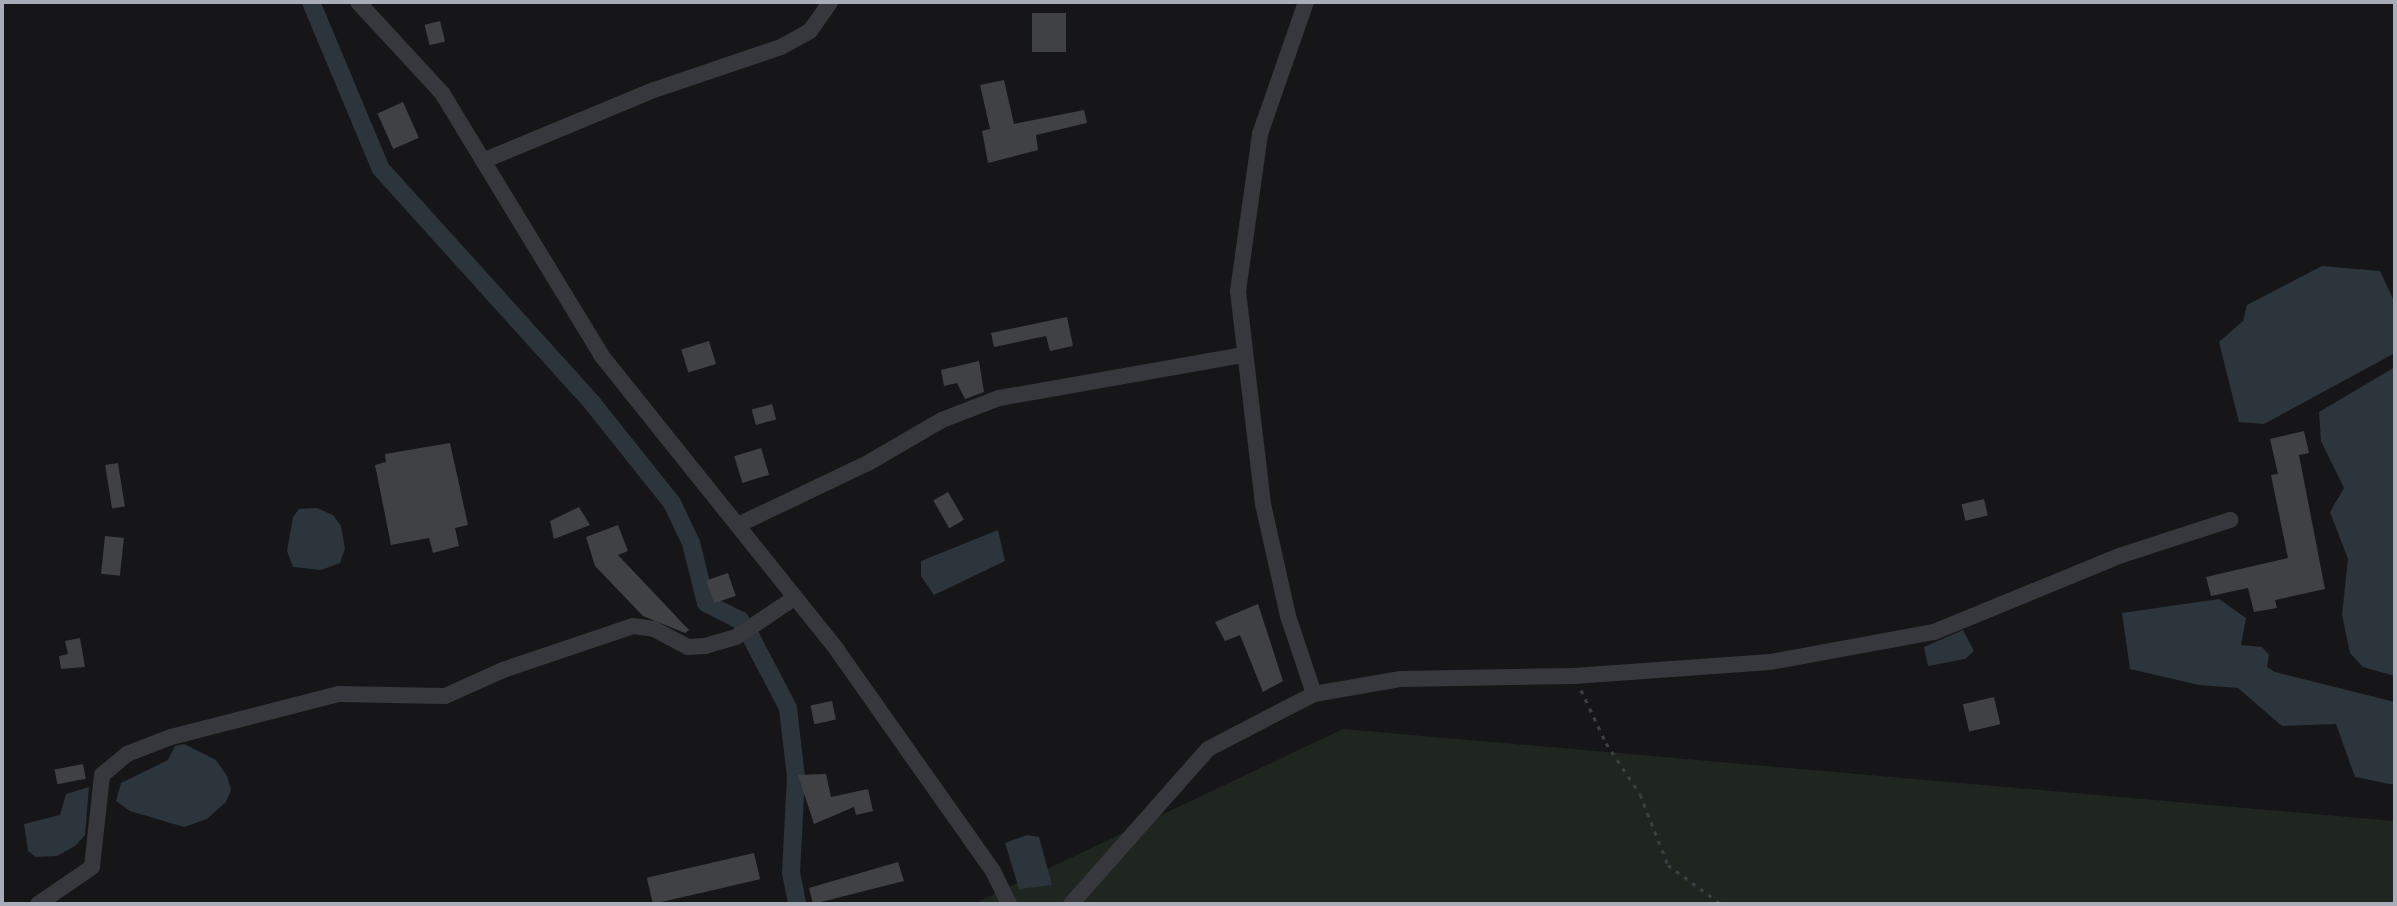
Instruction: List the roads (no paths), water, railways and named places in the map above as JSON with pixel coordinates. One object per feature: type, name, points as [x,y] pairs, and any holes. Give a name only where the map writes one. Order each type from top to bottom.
[{"type":"street","points":[[358,2],[442,93],[601,355],[740,524],[943,798],[1009,904]]},
{"type":"street","points":[[485,160],[654,90],[781,47],[810,31],[830,2]]},
{"type":"street","points":[[1306,2],[1260,134],[1238,291],[1242,355],[1263,504],[1288,616],[1314,694]]},
{"type":"street","points":[[740,524],[868,463],[942,420],[999,398],[1242,355]]},
{"type":"street","points":[[1071,904],[1208,749],[1314,694],[1400,679],[1574,676],[1770,662],[1934,632],[2122,555],[2230,520]]},
{"type":"street","points":[[38,904],[92,867],[102,775],[127,754],[171,737],[339,694],[445,696],[503,670],[633,626],[654,629],[669,641],[688,647],[705,646],[736,637],[793,599]]},
{"type":"waterway","points":[[311,2],[381,169],[593,404],[672,503],[691,543],[706,603],[740,620],[751,637],[788,708],[796,777],[791,872],[797,904]]}]
